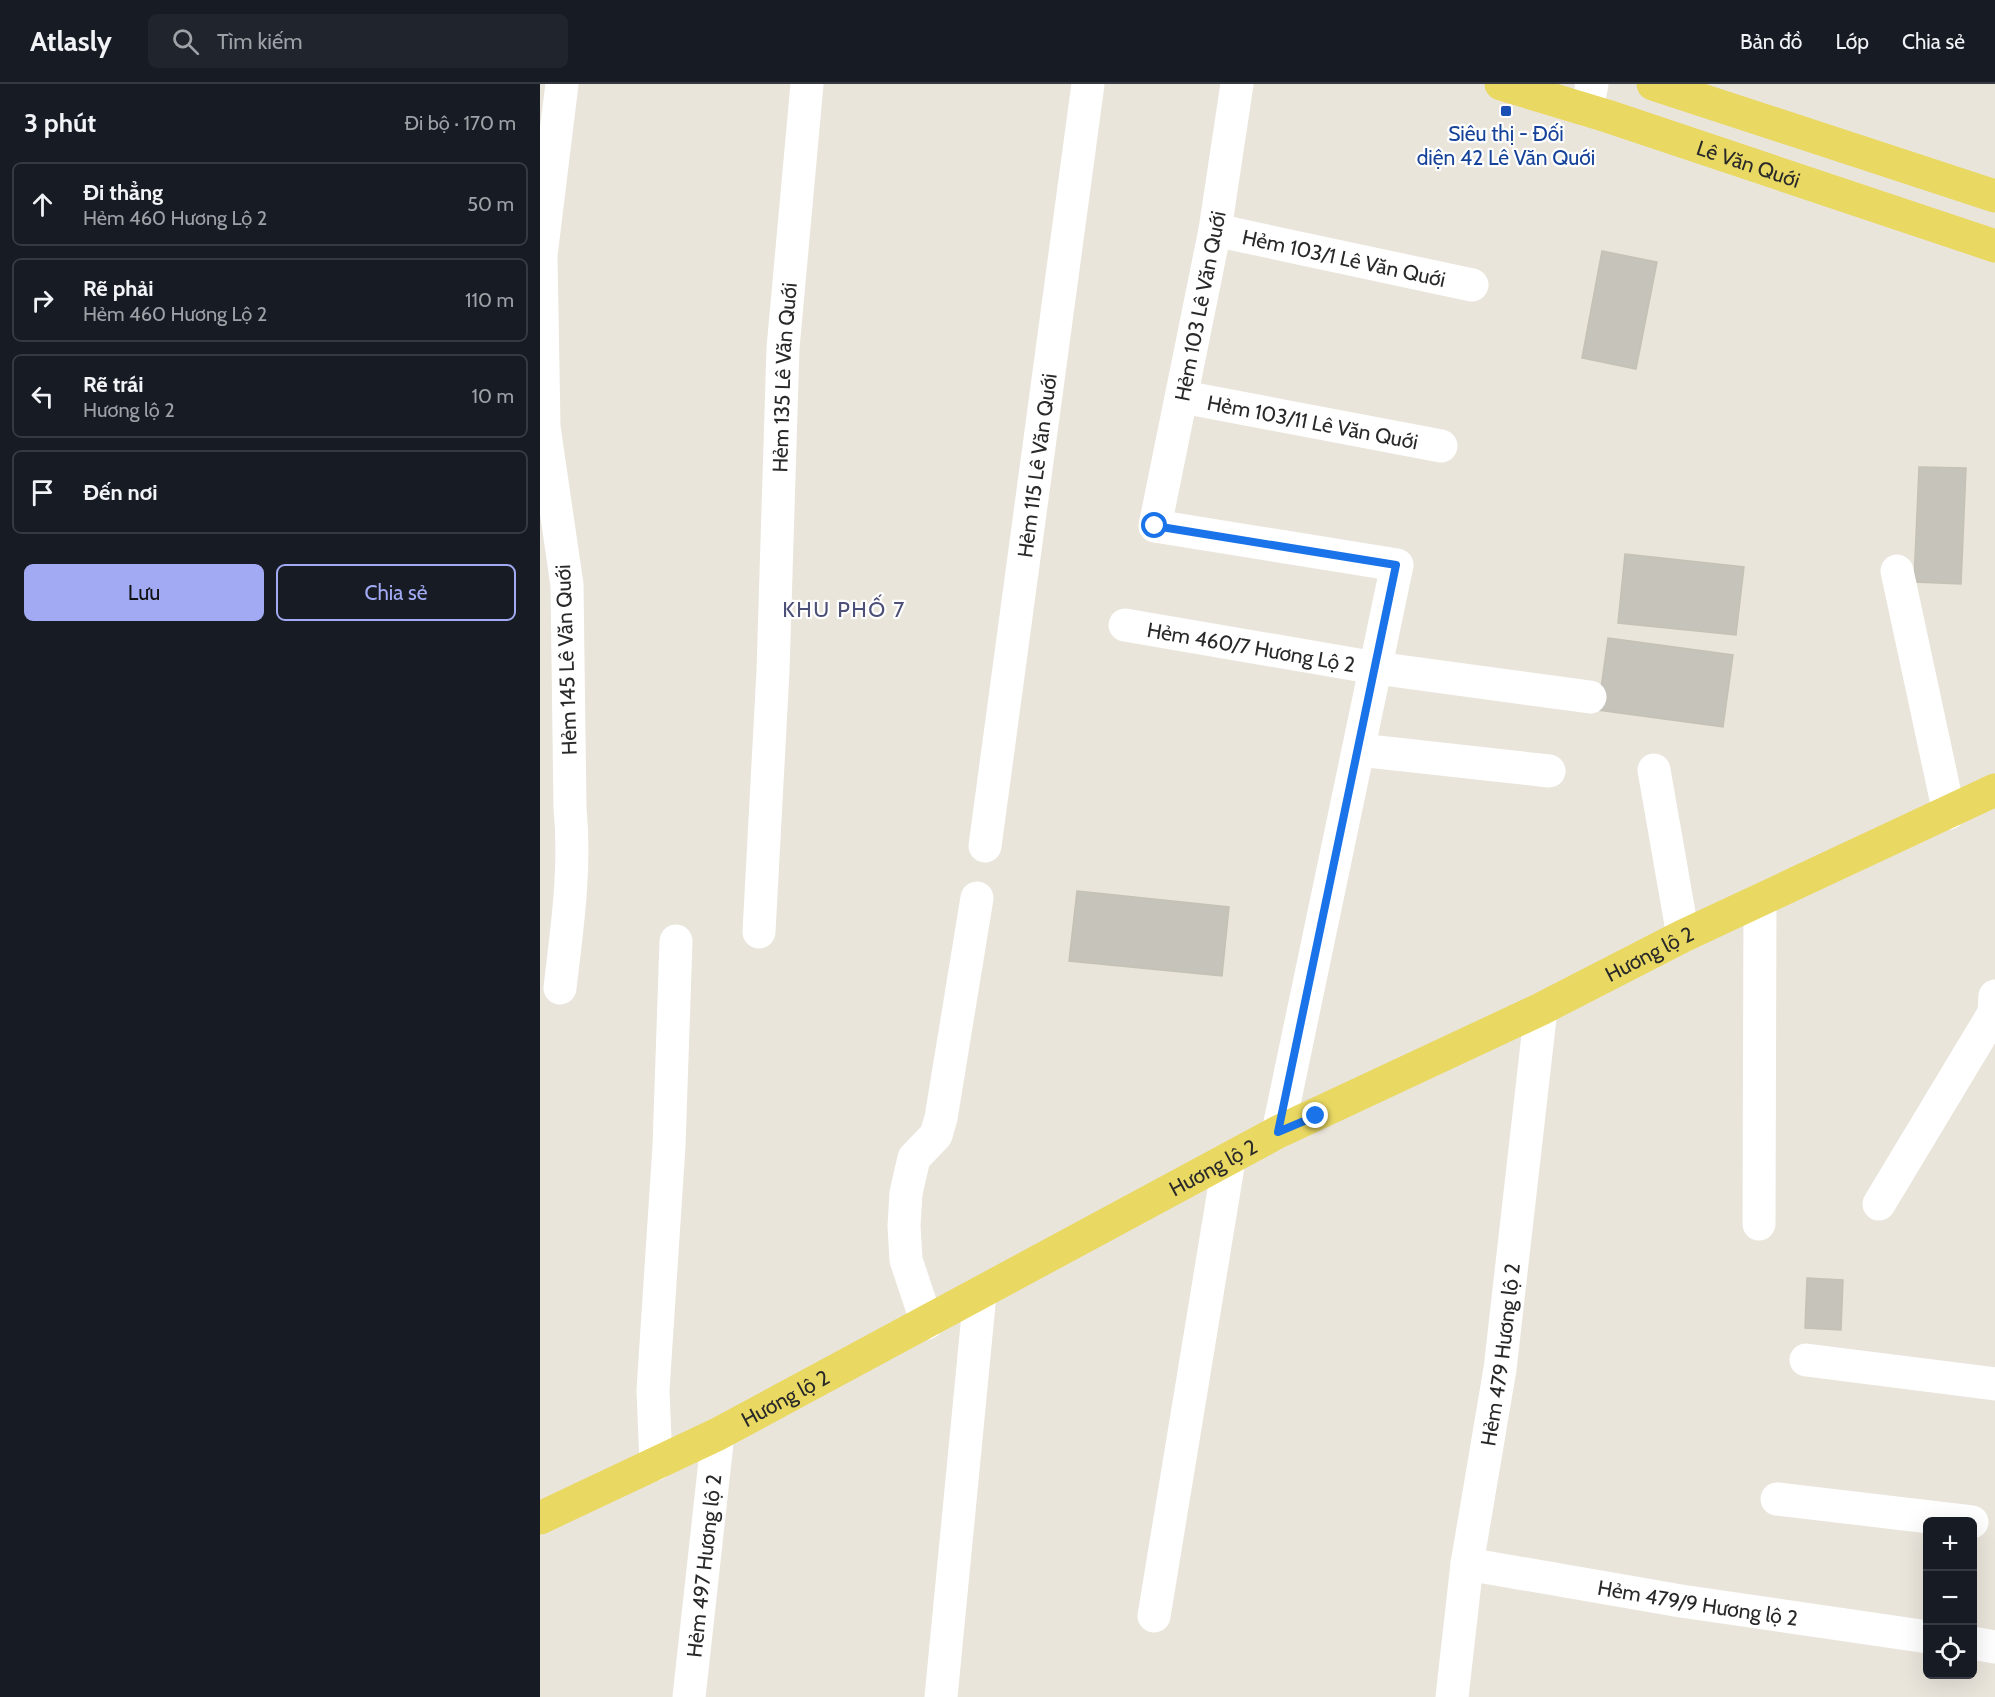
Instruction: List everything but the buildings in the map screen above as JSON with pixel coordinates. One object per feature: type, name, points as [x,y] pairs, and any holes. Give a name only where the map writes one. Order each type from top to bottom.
[{"type":"main road","name":"Lê Văn Quới","points":[[1501,84],[1589,97],[1995,246]]},
{"type":"main road","points":[[1653,84],[1995,196]]},
{"type":"main road","name":"Hương lộ 2","points":[[540,1518],[718,1434],[1278,1132],[1540,1009],[1683,936],[1995,790]]},
{"type":"street","name":"Hẻm 145 Lê Văn Quới","points":[[560,988],[573,886],[574,842],[553,584],[544,427],[542,255],[562,84]]},
{"type":"street","name":"Hẻm 135 Lê Văn Quới","points":[[759,932],[772,670],[783,348],[807,84]]},
{"type":"street","name":"Hẻm 115 Lê Văn Quới","points":[[985,846],[1088,84]]},
{"type":"street","name":"Hẻm 103 Lê Văn Quới","points":[[1237,84],[1215,230],[1183,397],[1155,526],[1396,565],[1376,668]]},
{"type":"street","name":"Hẻm 103/1 Lê Văn Quới","points":[[1215,230],[1472,285]]},
{"type":"street","name":"Hẻm 103/11 Lê Văn Quới","points":[[1183,397],[1441,446]]},
{"type":"street","points":[[1897,571],[1948,813]]},
{"type":"street","name":"Hẻm 460/7 Hương Lộ 2","points":[[1125,625],[1376,668],[1590,697]]},
{"type":"street","points":[[1278,1132],[1376,668]]},
{"type":"street","points":[[1359,750],[1550,771]]},
{"type":"street","points":[[1654,770],[1683,936]]},
{"type":"street","points":[[927,1323],[906,1260],[904,1226],[906,1193],[914,1158],[936,1135],[941,1118],[977,898]]},
{"type":"street","points":[[1759,1224],[1760,901]]},
{"type":"street","points":[[656,1464],[653,1390],[669,1146],[676,942]]},
{"type":"street","points":[[1879,1204],[1994,1013],[1995,996]]},
{"type":"street","name":"Hẻm 479 Hương lộ 2","points":[[1452,1697],[1467,1564],[1500,1369],[1540,1009]]},
{"type":"street","points":[[1154,1616],[1228,1161]]},
{"type":"street","points":[[941,1697],[980,1294]]},
{"type":"street","points":[[1806,1360],[1995,1384]]},
{"type":"street","name":"Hẻm 497 Hương lộ 2","points":[[689,1697],[718,1434]]},
{"type":"street","points":[[1777,1499],[1930,1517]]},
{"type":"street","points":[[1977,1522],[1995,1524]]},
{"type":"street","name":"Hẻm 479/9 Hương lộ 2","points":[[1467,1564],[1681,1601],[1923,1636]]},
{"type":"street","points":[[1977,1644],[1995,1647]]},
{"type":"place","name":"Siêu thị - Đối diện 42 Lê Văn Quới","points":[[1506,111]]},
{"type":"district","name":"KHU PHỐ 7","points":[[844,609]]},
{"type":"route","points":[[1155,526],[1396,565],[1278,1132],[1316,1116]]}]
